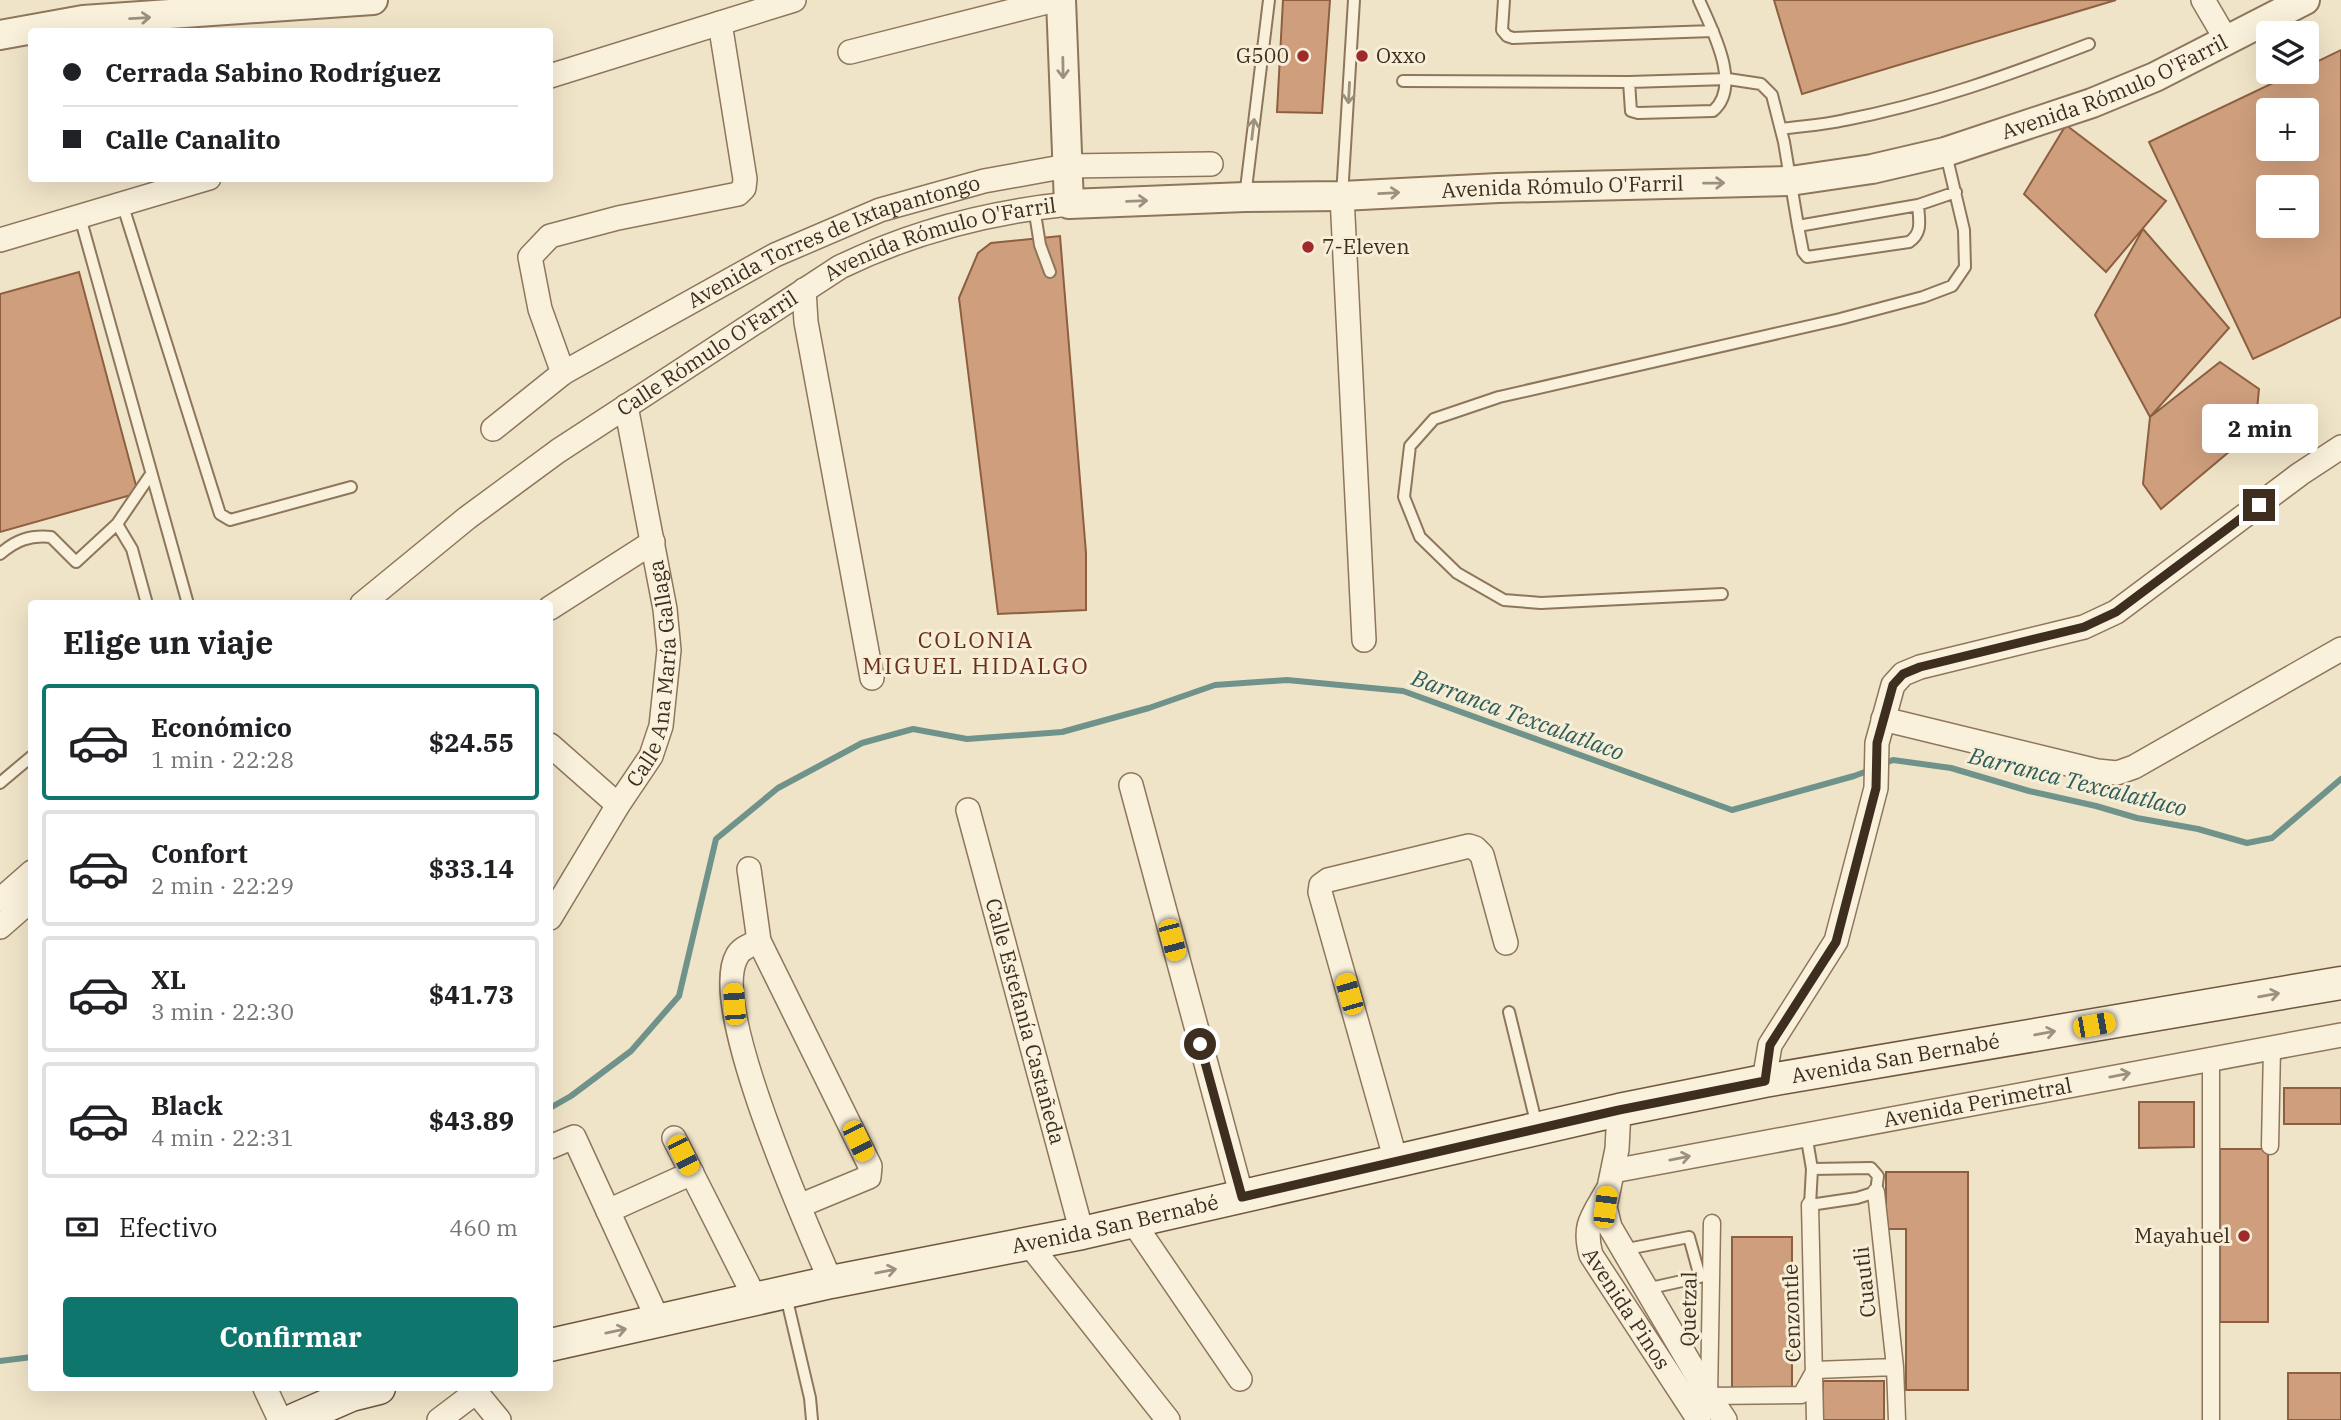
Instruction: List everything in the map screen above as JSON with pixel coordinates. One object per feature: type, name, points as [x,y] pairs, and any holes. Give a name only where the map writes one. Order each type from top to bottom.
[{"type":"main road","name":"Avenida San Bernabé","points":[[553,1344],[831,1282],[1133,1222],[1619,1110],[1765,1081],[2341,983]]},
{"type":"main road","points":[[294,1420],[357,1391]]},
{"type":"street","points":[[0,35],[83,10],[373,0]]},
{"type":"street","points":[[553,75],[794,0]]},
{"type":"street","points":[[850,52],[1055,0]]},
{"type":"street","points":[[1061,0],[1069,204]]},
{"type":"street","points":[[2203,0],[2227,41]]},
{"type":"street","name":"Avenida Rómulo O'Farril","points":[[804,290],[840,267],[876,249],[937,227],[1034,207],[1498,188],[1790,181],[1872,169],[1945,152],[2092,103],[2155,77],[2305,0]]},
{"type":"street","points":[[563,373],[540,309],[530,257],[550,236],[618,218],[738,194],[744,188],[745,179],[720,23]]},
{"type":"street","name":"Avenida Torres de Ixtapantongo","points":[[493,429],[563,373],[775,255],[880,211],[984,181],[1067,166],[1211,164]]},
{"type":"street","points":[[0,240],[195,182]]},
{"type":"street","points":[[1342,196],[1364,640]]},
{"type":"street","name":"Calle Rómulo O'Farril","points":[[367,600],[477,510],[558,451],[804,290],[807,322],[872,678]]},
{"type":"street","name":"Calle Ana María Gallaga","points":[[553,913],[651,756],[661,726],[669,650],[665,609],[626,406]]},
{"type":"street","points":[[1765,1081],[1770,1045],[1836,942],[1876,788],[1877,743],[1893,685],[1903,674],[1920,667],[2084,627],[2116,612],[2300,474],[2341,447]]},
{"type":"street","points":[[553,606],[653,542]]},
{"type":"street","points":[[1883,719],[2097,771],[2118,772],[2134,767],[2341,649]]},
{"type":"street","points":[[553,748],[618,805]]},
{"type":"street","points":[[1131,785],[1242,1197]]},
{"type":"street","name":"Calle Estefanía Castañeda","points":[[968,810],[1082,1233]]},
{"type":"street","points":[[1396,1161],[1320,892],[1321,885],[1328,880],[1469,846],[1482,855],[1506,943]]},
{"type":"street","points":[[749,869],[759,942],[870,1166],[869,1178],[799,1206]]},
{"type":"street","points":[[0,900],[28,876]]},
{"type":"street","points":[[0,927],[28,903]]},
{"type":"street","points":[[759,942],[743,949],[736,957],[732,976],[734,1004],[747,1064],[763,1117],[831,1282]]},
{"type":"street","name":"Avenida Perimetral","points":[[1610,1180],[1806,1134],[2341,1035]]},
{"type":"street","points":[[2270,1146],[2272,1048]]},
{"type":"street","points":[[2211,1058],[2211,1420]]},
{"type":"street","name":"Avenida Pinos","points":[[1619,1110],[1617,1149],[1606,1217],[1622,1250],[1725,1420]]},
{"type":"street","points":[[553,1146],[574,1137],[659,1322]]},
{"type":"street","points":[[674,1138],[692,1173],[770,1296]]},
{"type":"street","points":[[608,1211],[692,1173]]},
{"type":"street","name":"Avenida Pinos","points":[[1610,1180],[1591,1218],[1586,1237],[1591,1255],[1699,1420]]},
{"type":"street","name":"Cuautli","points":[[1876,1192],[1895,1367],[1897,1420]]},
{"type":"street","name":"Cenzontle","points":[[1810,1205],[1815,1420]]},
{"type":"street","points":[[1133,1222],[1240,1379]]},
{"type":"street","name":"Quetzal","points":[[1709,1396],[1712,1223]]},
{"type":"street","points":[[1029,1244],[1168,1420]]},
{"type":"street","points":[[1709,1396],[1801,1395],[1815,1370],[1895,1367]]},
{"type":"street","points":[[266,1391],[280,1420]]},
{"type":"street","points":[[439,1420],[475,1391]]},
{"type":"street","points":[[477,1391],[499,1420]]},
{"type":"lane","points":[[1245,197],[1269,0]]},
{"type":"lane","points":[[1342,196],[1354,0]]},
{"type":"lane","points":[[1504,0],[1502,30],[1513,38],[1713,31]]},
{"type":"lane","points":[[1629,82],[1631,111],[1638,113],[1713,111],[1717,107],[1728,79],[1713,31],[1699,0]]},
{"type":"lane","points":[[1781,129],[1843,121],[1963,90],[2089,44]]},
{"type":"lane","points":[[1403,81],[1629,82],[1728,79],[1761,84],[1772,95],[1781,129],[1798,226],[1807,257],[1909,242],[1917,237],[1920,230],[1918,205]]},
{"type":"lane","points":[[1722,594],[1541,603],[1504,600],[1457,573],[1420,537],[1404,497],[1410,446],[1434,419],[1499,397],[1840,318],[1923,297],[1952,286],[1965,267],[1964,230],[1945,152]]},
{"type":"lane","points":[[1798,226],[1918,205],[1956,192]]},
{"type":"lane","points":[[122,203],[220,514],[230,520],[351,487]]},
{"type":"lane","points":[[1034,207],[1040,245],[1050,272]]},
{"type":"lane","points":[[80,217],[187,600]]},
{"type":"lane","points":[[0,554],[14,542],[37,536],[51,537],[76,562],[117,524],[151,474]]},
{"type":"lane","points":[[117,524],[138,564],[146,600]]},
{"type":"lane","points":[[0,783],[28,759]]},
{"type":"lane","points":[[1509,1012],[1537,1129]]},
{"type":"lane","points":[[1806,1134],[1812,1169],[1810,1205],[1857,1198],[1876,1192],[1878,1176],[1871,1168],[1812,1169]]},
{"type":"lane","points":[[1622,1250],[1689,1237],[1699,1277],[1646,1289]]},
{"type":"lane","points":[[770,1296],[810,1398],[811,1420]]},
{"type":"building","name":"G500","points":[[1283,0],[1330,0],[1322,113],[1277,112]]},
{"type":"building","points":[[1774,0],[2116,0],[1802,94]]},
{"type":"building","points":[[2341,50],[2341,317],[2253,359],[2149,142],[2271,84],[2319,84],[2319,61]]},
{"type":"building","points":[[2066,125],[2166,201],[2106,272],[2024,194]]},
{"type":"building","points":[[2143,229],[2229,328],[2150,417],[2095,315]]},
{"type":"building","points":[[1060,236],[1086,553],[1086,610],[998,614],[959,298],[978,253],[991,243]]},
{"type":"building","points":[[79,272],[138,493],[0,532],[0,294]]},
{"type":"building","points":[[2220,362],[2259,389],[2255,430],[2161,509],[2143,484],[2150,417]]},
{"type":"building","points":[[2284,1088],[2341,1088],[2341,1124],[2284,1124]]},
{"type":"building","points":[[2139,1102],[2194,1102],[2194,1147],[2139,1148]]},
{"type":"building","name":"Mayahuel","points":[[2220,1149],[2268,1149],[2268,1322],[2220,1322]]},
{"type":"building","points":[[1886,1172],[1968,1172],[1968,1390],[1906,1390],[1906,1229],[1886,1229]]},
{"type":"building","points":[[1732,1237],[1792,1237],[1792,1388],[1732,1388]]},
{"type":"building","points":[[2288,1373],[2341,1373],[2341,1420],[2288,1420]]},
{"type":"building","points":[[1823,1381],[1884,1381],[1884,1420],[1822,1420]]},
{"type":"waterway","name":"Barranca Texcalatlaco","points":[[553,1106],[631,1051],[679,996],[716,839],[778,788],[862,743],[913,729],[967,739],[1062,732],[1149,708],[1215,685],[1287,680],[1403,691],[1732,810],[1870,770]]},
{"type":"waterway","name":"Barranca Texcalatlaco","points":[[1880,765],[1893,760],[1951,768],[2029,791],[2137,818],[2198,829],[2247,843],[2272,838],[2341,779]]},
{"type":"waterway","name":"Barranca Texcalatlaco","points":[[0,1361],[28,1358]]},
{"type":"place","name":"G500","points":[[1303,56]]},
{"type":"place","name":"Oxxo","points":[[1362,56]]},
{"type":"place","name":"7-Eleven","points":[[1308,247]]},
{"type":"place","name":"Mayahuel","points":[[2244,1236]]},
{"type":"district","name":"COLONIA MIGUEL HIDALGO","points":[[976,653]]},
{"type":"route","points":[[1200,1044],[1242,1197],[1619,1110],[1765,1081],[1770,1045],[1836,942],[1876,788],[1877,743],[1893,685],[1903,674],[1920,667],[2084,627],[2116,612],[2259,505]]}]
